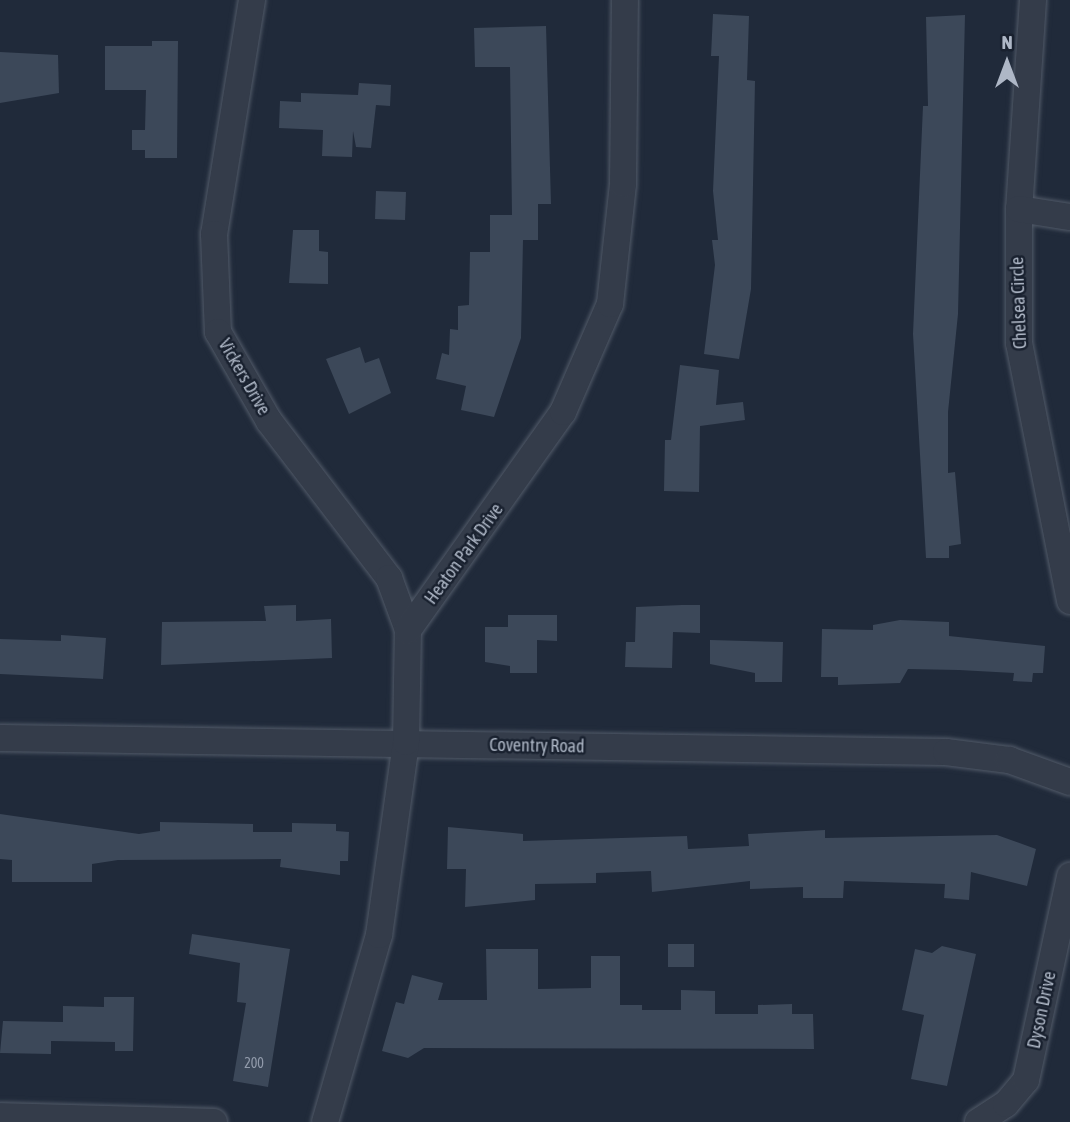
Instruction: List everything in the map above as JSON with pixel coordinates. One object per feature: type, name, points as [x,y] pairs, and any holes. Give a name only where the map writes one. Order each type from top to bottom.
[{"type":"street","name":"Vickers Drive","points":[[252,0],[214,233],[218,332],[269,421],[389,578],[408,630]]},
{"type":"street","name":"Heaton Park Drive","points":[[408,630],[563,411],[598,343],[616,265],[627,89],[625,0]]},
{"type":"street","name":"Chelsea Circle","points":[[1033,0],[1019,209],[1019,343],[1070,601]]},
{"type":"street","points":[[1019,209],[1070,216]]},
{"type":"street","points":[[325,1122],[379,935],[406,742],[408,630]]},
{"type":"street","name":"Coventry Road","points":[[0,738],[946,752],[1009,760],[1070,782]]},
{"type":"street","name":"Dyson Drive","points":[[978,1122],[1006,1104],[1026,1080],[1070,876]]},
{"type":"street","points":[[0,1116],[214,1122]]},
{"type":"building","points":[[713,14],[749,16],[747,80],[755,81],[751,289],[739,359],[704,354],[715,265],[712,240],[718,240],[713,191],[719,56],[711,56]]},
{"type":"building","points":[[965,15],[958,314],[948,412],[948,473],[955,472],[961,544],[949,546],[949,558],[926,558],[913,334],[923,106],[928,106],[926,17]]},
{"type":"building","points":[[546,26],[551,204],[538,204],[538,240],[523,240],[521,338],[494,417],[461,410],[466,386],[436,379],[442,353],[449,355],[450,329],[458,330],[458,306],[469,305],[470,252],[490,252],[490,215],[512,215],[510,67],[475,67],[474,28]]},
{"type":"building","points":[[152,41],[178,41],[177,158],[145,158],[145,150],[132,150],[132,130],[145,130],[146,90],[105,90],[105,46],[152,46]]},
{"type":"building","points":[[0,52],[58,55],[59,93],[0,103]]},
{"type":"building","points":[[359,83],[391,85],[390,106],[376,105],[371,148],[356,147],[353,131],[352,157],[322,156],[323,130],[279,128],[280,101],[301,102],[301,93],[358,95]]},
{"type":"building","points":[[376,191],[406,192],[405,220],[375,219]]},
{"type":"building","points":[[293,230],[319,230],[319,251],[328,252],[328,284],[289,283]]},
{"type":"building","points":[[360,347],[365,363],[379,358],[391,393],[349,414],[326,359]]},
{"type":"building","points":[[680,365],[719,370],[716,405],[743,402],[745,420],[700,426],[699,492],[664,491],[665,440],[671,440]]},
{"type":"building","points":[[296,605],[296,621],[331,619],[332,658],[161,665],[162,622],[266,621],[264,606]]},
{"type":"building","points":[[700,605],[700,633],[673,632],[672,668],[625,667],[626,642],[635,642],[636,607]]},
{"type":"building","points":[[508,615],[557,615],[557,641],[537,640],[537,673],[510,673],[510,666],[485,662],[485,627],[508,627]]},
{"type":"building","points":[[900,620],[949,622],[949,636],[1045,646],[1043,673],[1033,673],[1032,682],[1013,681],[1014,673],[959,670],[908,669],[900,683],[838,685],[838,677],[821,677],[822,629],[873,630],[873,625]]},
{"type":"building","points":[[61,635],[106,638],[103,679],[0,674],[0,639],[61,641]]},
{"type":"building","points":[[710,640],[783,642],[782,682],[755,682],[755,673],[710,664]]},
{"type":"building","points":[[0,814],[139,834],[160,831],[160,822],[253,824],[253,832],[292,832],[292,823],[336,824],[336,831],[349,832],[348,861],[340,861],[340,875],[280,867],[281,859],[118,860],[92,864],[92,882],[12,882],[12,860],[0,859]]},
{"type":"building","points":[[448,827],[523,834],[523,841],[687,836],[688,849],[749,846],[748,834],[825,830],[825,838],[997,835],[1036,849],[1027,886],[971,872],[969,900],[944,898],[945,884],[844,881],[843,898],[803,898],[803,887],[750,889],[750,881],[652,892],[651,871],[596,873],[596,883],[535,884],[535,900],[465,907],[466,869],[447,869]]},
{"type":"building","points":[[192,934],[290,949],[268,1087],[233,1081],[246,1003],[237,1002],[240,963],[189,954]]},
{"type":"building","points":[[668,944],[694,944],[694,967],[668,967]]},
{"type":"building","points":[[942,946],[976,954],[947,1086],[911,1079],[924,1015],[902,1010],[915,949],[932,953]]},
{"type":"building","points":[[486,949],[538,949],[538,989],[591,988],[591,956],[620,956],[620,1005],[642,1005],[642,1010],[681,1010],[681,990],[715,991],[715,1014],[758,1014],[758,1005],[792,1004],[792,1014],[813,1014],[814,1049],[424,1048],[408,1058],[382,1051],[396,1002],[404,1004],[412,975],[443,983],[438,1000],[487,1000]]},
{"type":"building","points":[[104,997],[134,997],[133,1051],[115,1051],[115,1042],[51,1041],[51,1054],[0,1053],[3,1021],[63,1022],[63,1006],[104,1007]]}]
